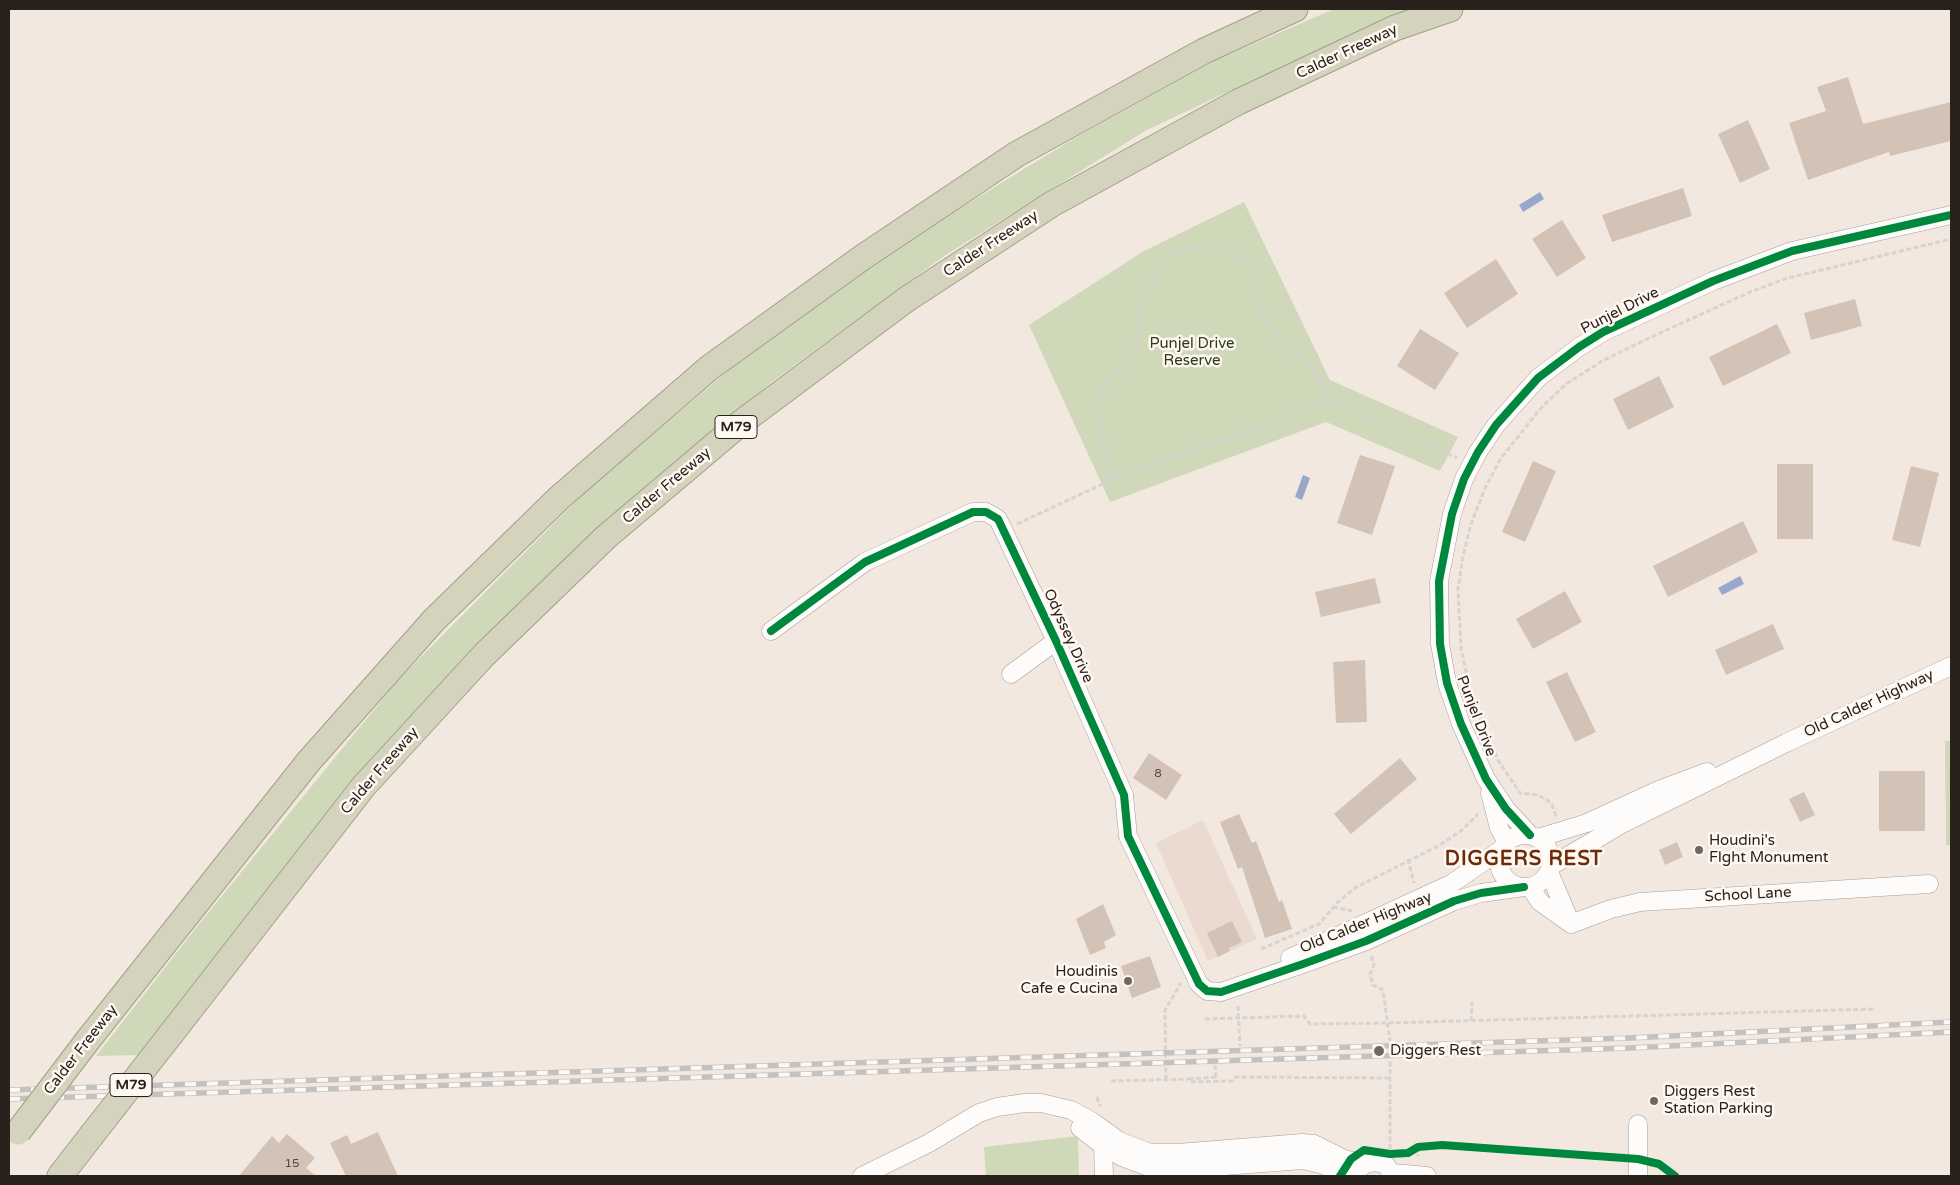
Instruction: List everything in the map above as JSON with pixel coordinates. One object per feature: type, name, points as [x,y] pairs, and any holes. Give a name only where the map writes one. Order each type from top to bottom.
[{"type":"highway","name":"Calder Freeway","points":[[13,1137],[309,761],[434,620],[560,498],[709,368],[863,257],[1017,154],[1204,51],[1295,9]]},
{"type":"highway","name":"Calder Freeway","points":[[60,1176],[363,787],[484,655],[606,536],[742,422],[907,299],[1052,204],[1238,102],[1395,28],[1450,9]]},
{"type":"street","name":"Punjel Drive","points":[[1504,845],[1486,779],[1461,724],[1447,683],[1440,644],[1438,613],[1444,549],[1452,514],[1471,465],[1496,425],[1538,378],[1603,332],[1713,281],[1767,259],[1808,247],[1951,215]]},
{"type":"street","name":"Odyssey Drive","points":[[771,631],[865,562],[973,512],[980,511],[993,515],[1004,529],[1124,795],[1128,836],[1199,984],[1207,991],[1228,989]]},
{"type":"street","points":[[1011,674],[1056,641]]},
{"type":"street","name":"Old Calder Highway","points":[[1550,869],[1612,829],[1786,743],[1951,666]]},
{"type":"street","name":"Old Calder Highway","points":[[1534,836],[1587,824],[1659,790],[1786,743]]},
{"type":"street","name":"Punjel Drive","points":[[1486,779],[1506,809],[1534,836]]},
{"type":"street","points":[[1522,835],[1534,836],[1548,847],[1550,869],[1571,924],[1540,902],[1527,887],[1508,881],[1502,874],[1499,866],[1504,845],[1522,835]]},
{"type":"street","name":"Old Calder Highway","points":[[1228,989],[1295,955],[1451,884],[1504,845]]},
{"type":"street","points":[[1527,887],[1541,882],[1550,869]]},
{"type":"street","name":"School Lane","points":[[1571,924],[1611,909],[1640,902],[1929,884]]},
{"type":"street","name":"Old Calder Highway","points":[[1228,989],[1366,941],[1454,901],[1481,893],[1527,887]]},
{"type":"street","points":[[862,1176],[929,1143],[979,1113],[997,1107],[1025,1102],[1042,1103],[1071,1110],[1105,1137],[1122,1157],[1149,1167],[1185,1170],[1303,1160],[1324,1166],[1342,1176]]},
{"type":"street","points":[[929,1143],[993,1120],[1016,1114],[1034,1114],[1070,1122],[1084,1130],[1150,1153],[1178,1153],[1302,1143],[1314,1144],[1344,1158],[1360,1170],[1381,1163],[1393,1175],[1427,1176]]},
{"type":"street","points":[[1638,1124],[1638,1176]]},
{"type":"street","points":[[1104,1176],[1105,1137]]},
{"type":"path","points":[[1562,830],[1552,805],[1537,795],[1520,793],[1498,760],[1472,698],[1461,649],[1458,589],[1463,556],[1471,524],[1485,488],[1501,458],[1541,408],[1566,384],[1602,362],[1648,338],[1750,292],[1788,278],[1951,239]]},
{"type":"path","points":[[1111,480],[1098,408],[1104,385],[1122,370],[1138,339],[1142,299],[1167,256],[1213,244],[1248,264],[1267,322],[1285,344],[1317,373],[1329,401]]},
{"type":"path","points":[[1004,529],[1111,480],[1318,403],[1329,401],[1471,465]]},
{"type":"path","points":[[1261,949],[1319,924],[1345,895],[1408,859],[1452,838],[1471,823],[1483,805],[1492,800]]},
{"type":"path","points":[[1408,859],[1415,885]]},
{"type":"path","points":[[1371,954],[1374,965],[1370,974],[1373,985],[1383,990],[1390,1041]]},
{"type":"path","points":[[1166,1080],[1165,1010],[1181,983]]},
{"type":"path","points":[[1471,1021],[1472,1002]]},
{"type":"path","points":[[1238,1006],[1240,1046]]},
{"type":"path","points":[[1205,1019],[1304,1016],[1310,1024],[1388,1024],[1876,1009]]},
{"type":"path","points":[[1390,1060],[1390,1154]]},
{"type":"path","points":[[1216,1065],[1216,1077],[1220,1082]]},
{"type":"path","points":[[1111,1081],[1216,1077]]},
{"type":"path","points":[[1190,1079],[1190,1082],[1220,1082],[1232,1081],[1236,1077],[1390,1078]]},
{"type":"path","points":[[1408,1153],[1422,1146]]},
{"type":"path","points":[[1418,1156],[1422,1146]]},
{"type":"path","points":[[1380,1153],[1399,1153]]},
{"type":"shaded area","points":[[1203,820],[1257,939],[1208,961],[1156,843]]},
{"type":"green space","points":[[1334,9],[1420,9],[1257,78],[1145,131],[947,254],[770,383],[642,491],[139,1055],[96,1056],[199,924],[400,678],[586,491],[755,348],[898,246],[1075,138],[1214,61]]},
{"type":"green space","name":"Punjel Drive Reserve","points":[[1244,202],[1330,380],[1458,437],[1440,471],[1326,422],[1110,502],[1029,325],[1144,251]]},
{"type":"green space","points":[[1945,741],[1951,741],[1951,845],[1946,845]]},
{"type":"green space","points":[[1078,1136],[1079,1176],[986,1176],[984,1147]]},
{"type":"water","points":[[1540,192],[1544,199],[1523,212],[1519,205]]},
{"type":"water","points":[[1303,475],[1310,478],[1302,500],[1295,497]]},
{"type":"water","points":[[1740,576],[1744,584],[1722,595],[1718,588]]},
{"type":"building","points":[[1848,77],[1863,124],[1951,102],[1951,141],[1890,156],[1889,152],[1808,180],[1789,123],[1826,111],[1817,87]]},
{"type":"building","points":[[1748,120],[1770,169],[1740,183],[1718,134]]},
{"type":"building","points":[[1683,188],[1692,216],[1612,242],[1602,215]]},
{"type":"building","points":[[1562,220],[1586,258],[1557,277],[1532,239]]},
{"type":"building","points":[[1496,259],[1518,294],[1467,328],[1444,293]]},
{"type":"building","points":[[1855,299],[1862,326],[1811,340],[1804,313]]},
{"type":"building","points":[[1777,324],[1791,353],[1723,386],[1709,357]]},
{"type":"building","points":[[1420,329],[1459,353],[1435,390],[1397,366]]},
{"type":"building","points":[[1659,376],[1674,407],[1628,430],[1613,399]]},
{"type":"building","points":[[1360,455],[1395,466],[1372,535],[1337,523]]},
{"type":"building","points":[[1533,461],[1556,471],[1525,542],[1502,532]]},
{"type":"building","points":[[1777,464],[1813,464],[1813,539],[1777,539]]},
{"type":"building","points":[[1911,466],[1939,473],[1920,547],[1892,540]]},
{"type":"building","points":[[1743,521],[1758,552],[1668,597],[1653,566]]},
{"type":"building","points":[[1375,578],[1381,603],[1321,617],[1315,592]]},
{"type":"building","points":[[1565,591],[1582,622],[1533,649],[1516,619]]},
{"type":"building","points":[[1773,624],[1784,649],[1726,675],[1715,650]]},
{"type":"building","points":[[1365,660],[1367,722],[1336,723],[1333,662]]},
{"type":"building","points":[[1567,672],[1596,732],[1575,742],[1546,682]]},
{"type":"building","points":[[1149,753],[1182,775],[1166,800],[1133,778]]},
{"type":"building","points":[[1400,758],[1417,779],[1351,834],[1334,814]]},
{"type":"building","points":[[1879,771],[1925,771],[1925,831],[1879,831]]},
{"type":"building","points":[[1804,792],[1815,815],[1800,822],[1789,799]]},
{"type":"building","points":[[1239,814],[1252,843],[1256,841],[1279,902],[1282,900],[1292,929],[1265,938],[1242,867],[1238,869],[1220,822]]},
{"type":"building","points":[[1677,842],[1683,857],[1665,865],[1659,850]]},
{"type":"building","points":[[1103,904],[1116,935],[1104,942],[1106,948],[1090,955],[1076,919]]},
{"type":"building","points":[[1232,921],[1242,942],[1229,948],[1230,951],[1218,957],[1207,933]]},
{"type":"building","points":[[1150,956],[1161,987],[1132,998],[1121,966]]},
{"type":"building","points":[[378,1132],[398,1176],[346,1176],[330,1143],[347,1135],[351,1144]]},
{"type":"building","points":[[287,1134],[315,1158],[306,1168],[316,1176],[239,1176],[272,1136],[279,1143]]},
{"type":"railway","points":[[9,1090],[1630,1038],[1951,1022]]},
{"type":"railway","points":[[9,1099],[1630,1048],[1951,1032]]},
{"type":"cycle path","points":[[1530,835],[1506,809],[1486,779],[1461,724],[1447,683],[1440,644],[1439,581],[1452,514],[1464,479],[1478,452],[1496,425],[1538,378],[1579,347],[1603,332],[1713,281],[1792,251],[1951,215]]},
{"type":"cycle path","points":[[771,631],[865,562],[973,512],[986,512],[998,519],[1056,641],[1124,795],[1128,836],[1199,984],[1207,991],[1221,992],[1303,964],[1366,941],[1454,901],[1481,893],[1524,887]]},
{"type":"cycle path","points":[[1340,1176],[1351,1159],[1364,1150],[1390,1154],[1408,1153],[1418,1147],[1442,1145],[1638,1159],[1659,1164],[1675,1176]]},
{"type":"place","name":"Houdini's Flght Monument","points":[[1699,850]]},
{"type":"place","name":"Houdinis Cafe e Cucina","points":[[1128,981]]},
{"type":"place","name":"Diggers Rest","points":[[1379,1051]]},
{"type":"place","name":"Diggers Rest Station Parking","points":[[1654,1101]]},
{"type":"district","name":"DIGGERS REST","points":[[1524,860]]}]
